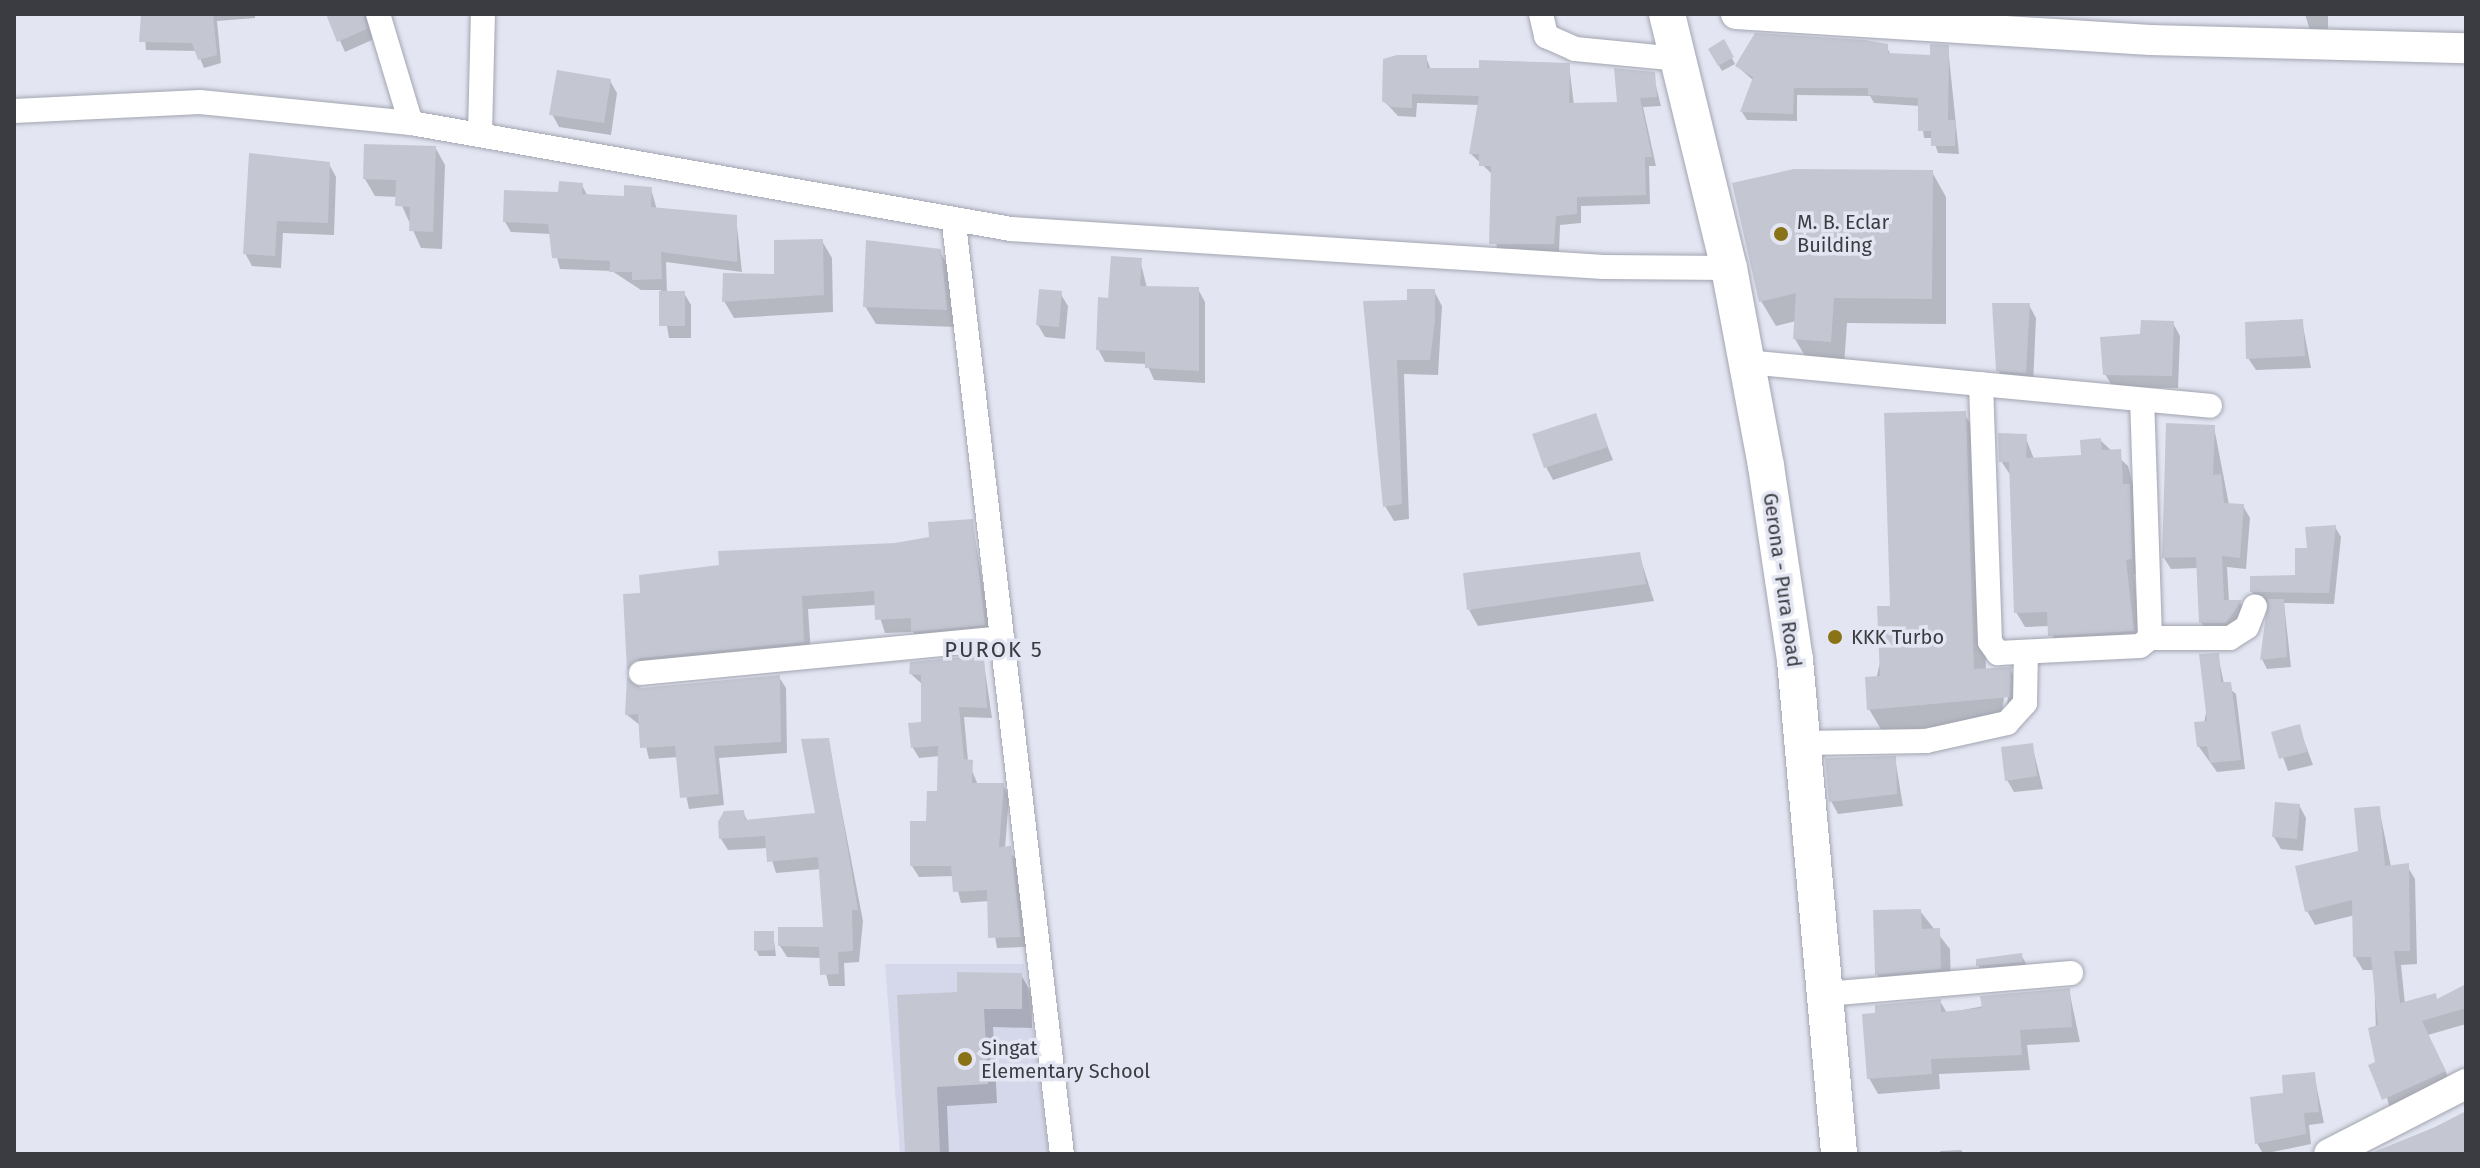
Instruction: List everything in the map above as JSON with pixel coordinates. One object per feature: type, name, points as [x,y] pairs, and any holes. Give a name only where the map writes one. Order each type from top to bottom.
[{"type":"main road","name":"Gerona - Pura Road","points":[[1667,14],[1729,268],[1747,362],[1802,743],[1839,1154]]},
{"type":"street","points":[[378,14],[411,123]]},
{"type":"street","points":[[480,134],[483,14]]},
{"type":"street","points":[[1541,14],[1546,36],[1575,49],[1678,59]]},
{"type":"street","points":[[1736,14],[2150,40],[2466,48]]},
{"type":"street","points":[[14,111],[200,102],[411,123],[954,224],[1589,266],[1729,268]]},
{"type":"street","points":[[954,224],[1062,1154]]},
{"type":"street","points":[[1747,362],[2210,406]]},
{"type":"street","points":[[1981,384],[1990,642],[1998,653],[2140,646],[2150,638],[2230,638],[2247,627],[2255,606]]},
{"type":"street","points":[[2142,400],[2150,638]]},
{"type":"street","points":[[641,673],[1002,638]]},
{"type":"street","points":[[1802,743],[1926,741],[2007,723],[2025,703],[2026,653]]},
{"type":"street","points":[[1826,994],[2071,973]]},
{"type":"street","points":[[2329,1154],[2466,1084]]},
{"type":"shaded area","name":"Singat Elementary School","points":[[885,964],[1024,964],[1049,1154],[900,1154]]},
{"type":"building","points":[[141,14],[213,14],[217,55],[198,60],[192,43],[139,42]]},
{"type":"building","points":[[326,14],[363,14],[367,29],[337,42]]},
{"type":"building","points":[[1755,33],[1865,40],[1888,44],[1888,53],[1930,55],[1930,44],[1949,45],[1948,120],[1956,120],[1955,146],[1931,146],[1931,131],[1918,131],[1918,98],[1868,95],[1868,88],[1794,88],[1793,114],[1740,112],[1753,77],[1735,66]]},
{"type":"building","points":[[1724,39],[1734,57],[1718,66],[1708,49]]},
{"type":"building","points":[[1397,55],[1427,55],[1427,68],[1479,68],[1479,60],[1570,63],[1569,103],[1617,102],[1614,68],[1655,72],[1657,97],[1640,98],[1652,157],[1645,157],[1646,195],[1577,197],[1577,214],[1556,216],[1554,244],[1489,244],[1491,166],[1479,166],[1479,154],[1469,154],[1479,96],[1412,94],[1412,108],[1391,107],[1382,101],[1383,59]]},
{"type":"building","points":[[557,70],[611,79],[604,123],[549,115]]},
{"type":"building","points":[[364,144],[436,146],[433,232],[409,231],[410,207],[395,206],[396,180],[363,179]]},
{"type":"building","points":[[249,153],[330,162],[328,223],[277,221],[275,256],[243,254]]},
{"type":"building","points":[[1794,169],[1933,170],[1932,299],[1834,298],[1831,342],[1793,339],[1796,293],[1759,302],[1732,183]]},
{"type":"building","points":[[559,181],[583,183],[582,194],[624,196],[624,185],[652,187],[651,207],[737,215],[737,262],[661,252],[662,279],[632,280],[632,272],[609,272],[610,261],[552,258],[548,224],[503,222],[504,190],[558,192]]},
{"type":"building","points":[[823,239],[824,295],[722,302],[723,273],[774,274],[774,240]]},
{"type":"building","points":[[866,240],[941,249],[947,310],[863,307]]},
{"type":"building","points":[[1111,256],[1142,258],[1140,286],[1199,287],[1199,371],[1145,368],[1145,352],[1096,350],[1098,297],[1108,298]]},
{"type":"building","points":[[1039,289],[1062,291],[1059,327],[1036,325]]},
{"type":"building","points":[[1407,289],[1435,289],[1435,320],[1430,360],[1397,360],[1402,504],[1383,507],[1363,301],[1407,300]]},
{"type":"building","points":[[659,291],[685,291],[685,326],[659,326]]},
{"type":"building","points":[[1992,303],[2030,303],[2026,373],[1996,371]]},
{"type":"building","points":[[2303,319],[2305,356],[2246,359],[2245,322]]},
{"type":"building","points":[[2141,320],[2174,321],[2172,376],[2103,375],[2100,337],[2140,334]]},
{"type":"building","points":[[1966,411],[1974,669],[2011,667],[2010,697],[1867,710],[1865,677],[1880,676],[1877,606],[1890,606],[1884,413]]},
{"type":"building","points":[[1596,413],[1608,447],[1544,468],[1532,434]]},
{"type":"building","points":[[2166,423],[2215,425],[2213,475],[2221,474],[2224,503],[2244,504],[2240,558],[2222,556],[2224,600],[2242,600],[2226,623],[2199,623],[2196,557],[2162,558]]},
{"type":"building","points":[[1998,433],[2027,434],[2026,458],[2081,455],[2080,440],[2101,438],[2102,450],[2121,449],[2123,484],[2130,484],[2132,559],[2126,560],[2134,631],[2048,636],[2047,612],[2014,613],[2009,462],[1999,462]]},
{"type":"building","points":[[973,519],[985,625],[911,632],[911,618],[875,620],[874,591],[802,596],[804,642],[640,658],[627,670],[623,594],[640,593],[639,575],[719,565],[718,551],[895,543],[929,537],[928,522]]},
{"type":"building","points":[[2336,525],[2329,593],[2250,592],[2250,576],[2295,575],[2295,548],[2307,548],[2305,527]]},
{"type":"building","points":[[1640,552],[1646,584],[1467,610],[1463,573]]},
{"type":"building","points":[[2268,599],[2284,599],[2287,657],[2260,660]]},
{"type":"building","points":[[2219,653],[2221,682],[2231,682],[2241,760],[2210,763],[2207,746],[2197,747],[2194,722],[2207,721],[2199,654]]},
{"type":"building","points":[[984,655],[987,708],[959,707],[964,759],[973,760],[972,783],[1004,783],[999,847],[1011,846],[1021,937],[988,938],[987,890],[953,892],[951,866],[910,866],[910,821],[926,821],[927,791],[937,791],[938,746],[911,748],[908,723],[921,722],[921,675],[909,674],[910,662]]},
{"type":"building","points":[[780,675],[781,742],[714,746],[719,794],[680,798],[675,746],[640,748],[638,714],[625,715],[627,677],[642,688]]},
{"type":"building","points":[[2300,724],[2307,752],[2279,759],[2271,732]]},
{"type":"building","points":[[829,738],[858,910],[852,910],[853,951],[838,952],[839,974],[820,975],[819,947],[778,946],[778,927],[823,927],[818,857],[767,862],[765,836],[719,839],[718,822],[724,811],[744,810],[745,820],[815,813],[801,739]]},
{"type":"building","points":[[2033,743],[2037,776],[2005,781],[2001,747]]},
{"type":"building","points":[[1896,756],[1897,794],[1829,802],[1825,758]]},
{"type":"building","points":[[2275,802],[2300,804],[2297,839],[2272,837]]},
{"type":"building","points":[[2380,806],[2385,866],[2409,863],[2410,951],[2394,951],[2400,1003],[2436,993],[2437,999],[2466,984],[2466,1008],[2422,1021],[2446,1071],[2382,1100],[2368,1065],[2375,1062],[2368,1028],[2378,1025],[2371,957],[2353,957],[2352,900],[2305,912],[2295,866],[2358,851],[2354,808]]},
{"type":"building","points":[[1921,909],[1922,929],[1940,928],[1941,969],[1875,975],[1873,910]]},
{"type":"building","points":[[754,931],[774,931],[774,950],[754,951]]},
{"type":"building","points":[[2022,953],[2023,962],[1976,966],[1976,959]]},
{"type":"building","points":[[957,972],[1022,973],[1022,1009],[984,1009],[988,1084],[937,1087],[940,1154],[905,1154],[897,995],[957,992]]},
{"type":"building","points":[[2070,988],[2072,1027],[2020,1030],[2022,1055],[1931,1059],[1932,1074],[1867,1079],[1862,1014],[1875,1013],[1875,1005],[1941,999],[1941,1012],[1982,1008],[1980,996]]},
{"type":"building","points":[[2315,1072],[2319,1112],[2304,1113],[2306,1134],[2255,1144],[2250,1097],[2283,1093],[2282,1075]]},
{"type":"building","points":[[2466,1111],[2466,1154],[2369,1154],[2435,1127]]},
{"type":"place","name":"M. B. Eclar Building","points":[[1781,234]]},
{"type":"place","name":"KKK Turbo","points":[[1835,637]]},
{"type":"place","name":"Singat Elementary School","points":[[965,1059]]},
{"type":"district","name":"PUROK 5","points":[[994,650]]}]
